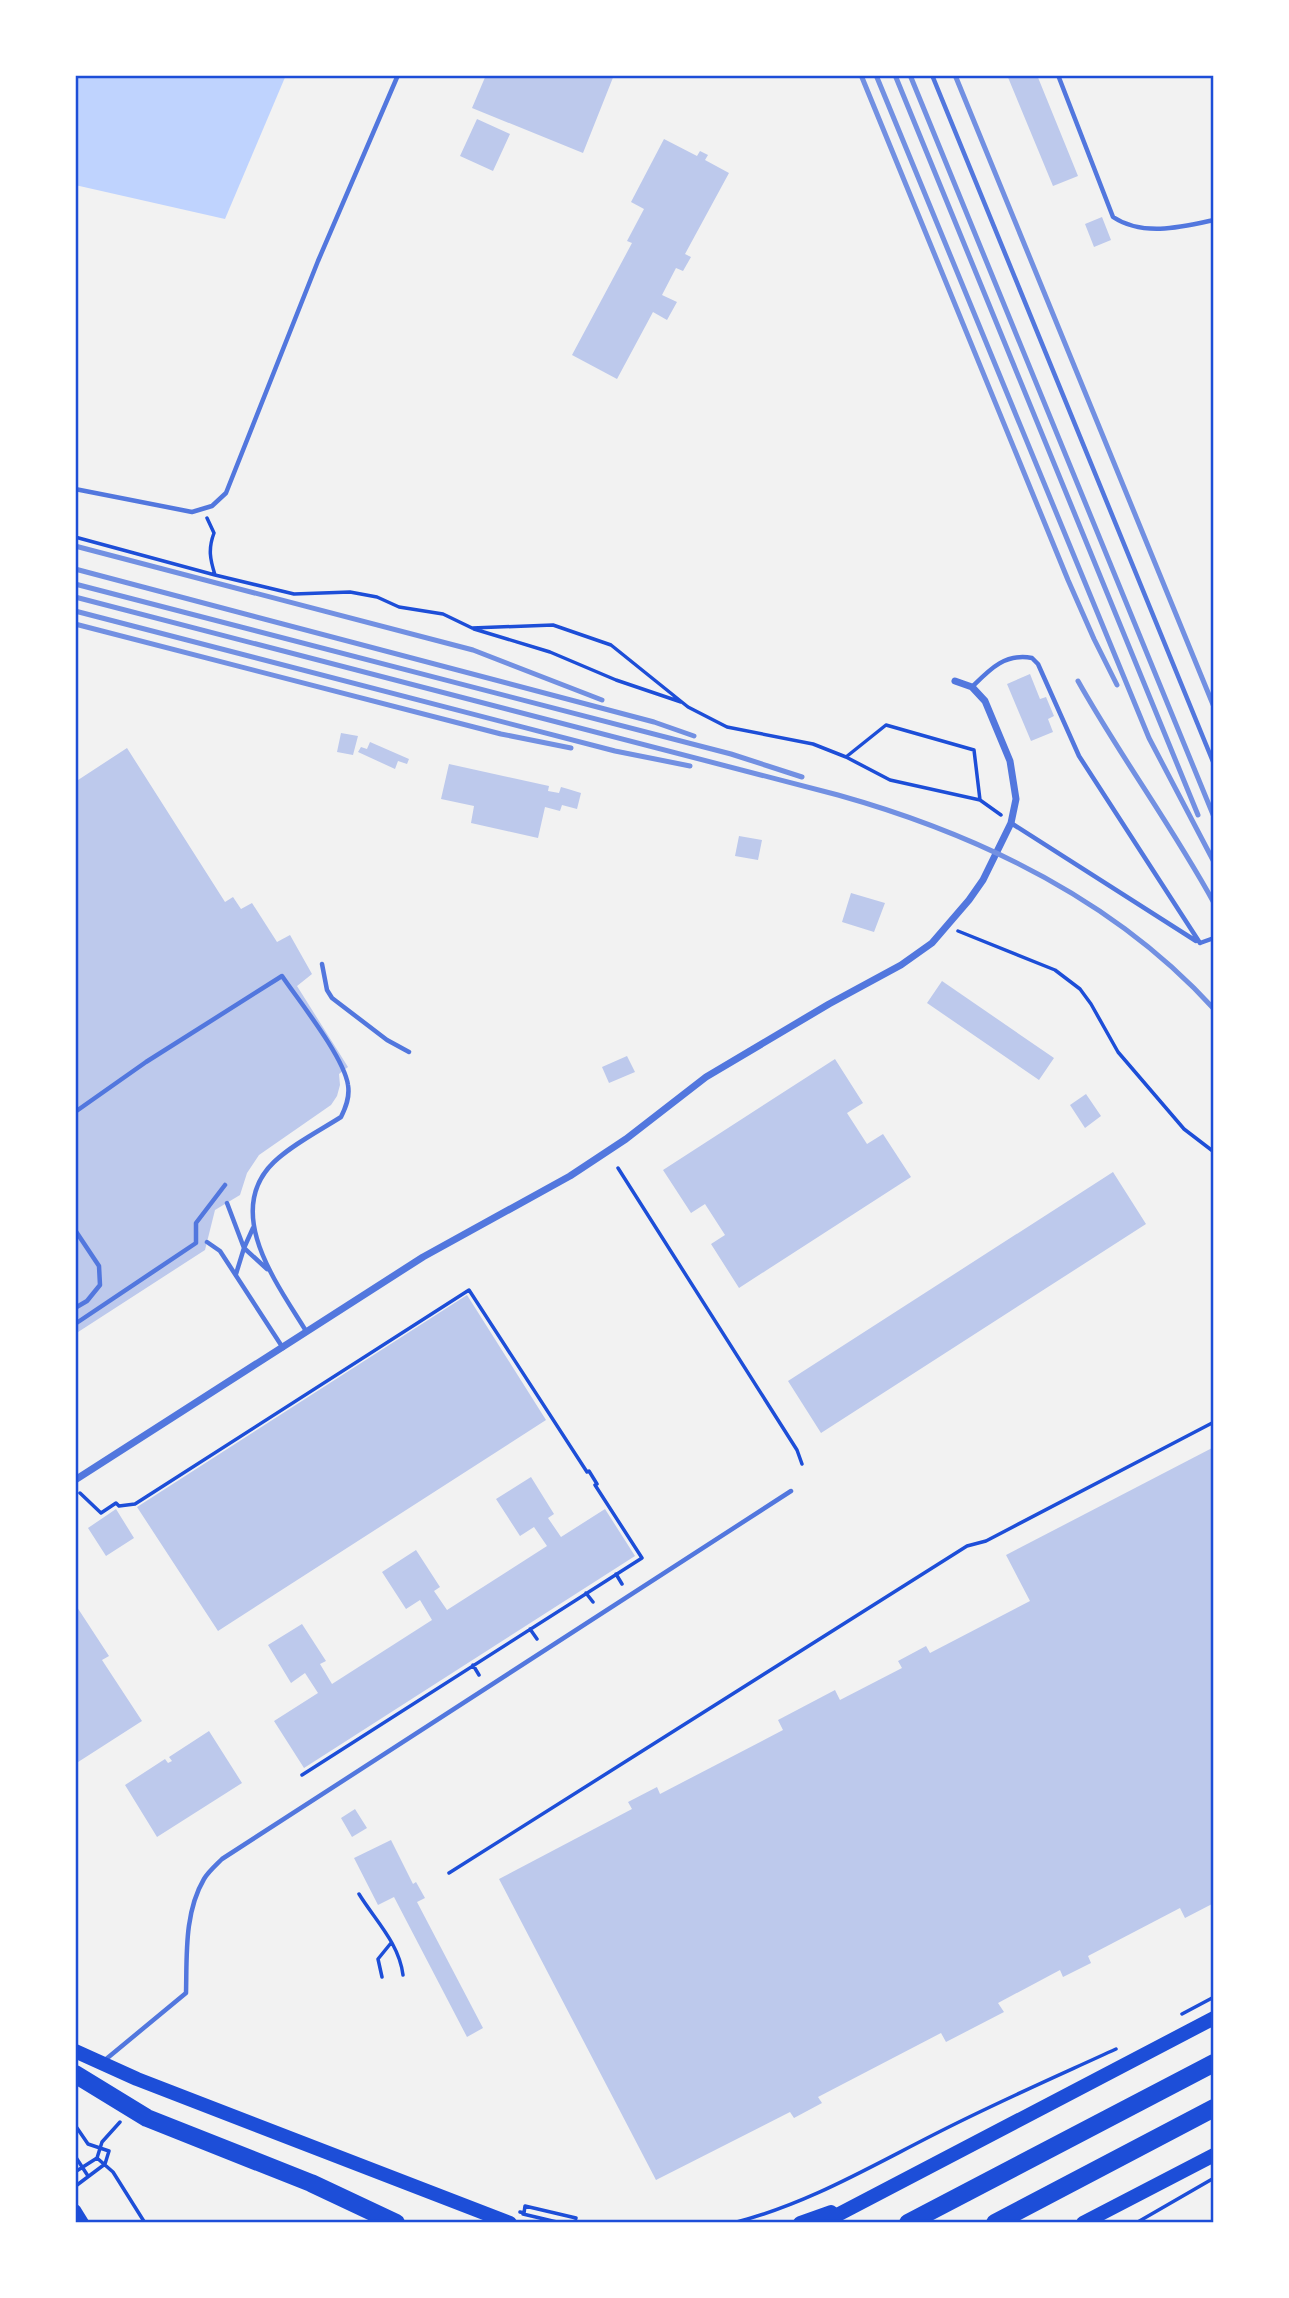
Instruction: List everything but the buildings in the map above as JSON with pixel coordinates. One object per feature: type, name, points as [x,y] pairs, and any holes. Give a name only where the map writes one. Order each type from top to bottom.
[{"type":"highway","points":[[908,2223],[1214,2063]]},
{"type":"highway","points":[[80,2075],[147,2118],[312,2183],[396,2223]]},
{"type":"highway","points":[[995,2223],[1214,2108]]},
{"type":"main road","points":[[822,2223],[1214,2018]]},
{"type":"main road","points":[[75,2051],[137,2079],[510,2223]]},
{"type":"main road","points":[[1083,2223],[1214,2155]]},
{"type":"main road","points":[[800,2223],[894,2185]]},
{"type":"main road","points":[[75,2210],[83,2223]]},
{"type":"street","points":[[75,1480],[423,1257],[570,1176],[626,1139],[706,1077],[901,965],[932,943],[983,880],[1011,823],[1016,799],[1010,761],[985,701],[972,687],[955,681]]},
{"type":"lane","points":[[75,489],[192,512],[204,510],[220,500],[230,485],[318,261],[398,75]]},
{"type":"lane","points":[[932,75],[1214,764]]},
{"type":"lane","points":[[1058,75],[1114,217],[1131,225],[1154,229],[1178,228],[1214,220]]},
{"type":"lane","points":[[972,687],[994,666],[1012,657],[1032,658],[1038,664],[1079,756],[1200,943]]},
{"type":"lane","points":[[1011,823],[1200,943]]},
{"type":"lane","points":[[1200,943],[1214,937]]},
{"type":"lane","points":[[322,964],[327,990],[332,998],[387,1040],[409,1052]]},
{"type":"lane","points":[[75,1112],[146,1062],[282,976],[331,1049],[348,1081],[347,1103],[341,1117],[290,1149],[272,1164],[256,1193],[254,1227],[257,1244],[306,1332]]},
{"type":"lane","points":[[75,1324],[196,1243],[196,1223],[225,1185]]},
{"type":"lane","points":[[227,1203],[244,1248],[271,1272]]},
{"type":"lane","points":[[236,1274],[254,1227]]},
{"type":"lane","points":[[75,1230],[99,1266],[100,1286],[87,1301],[75,1308]]},
{"type":"lane","points":[[207,1241],[220,1251],[283,1348]]},
{"type":"lane","points":[[94,2068],[186,1993],[187,1938],[194,1902],[204,1878],[222,1859],[791,1491]]},
{"type":"lane","points":[[75,2083],[80,2075]]},
{"type":"path","points":[[204,510],[214,533],[209,545],[215,575]]},
{"type":"path","points":[[75,537],[294,594],[350,592],[377,597],[399,607],[443,614],[471,628],[550,652],[616,680],[683,703],[727,727],[813,744],[846,757],[890,780],[980,800],[1011,823]]},
{"type":"path","points":[[471,628],[553,625],[611,645],[683,703]]},
{"type":"path","points":[[846,757],[886,725],[974,750],[980,800]]},
{"type":"path","points":[[946,926],[1055,970],[1080,989],[1118,1052],[1184,1129],[1214,1152]]},
{"type":"path","points":[[618,1168],[797,1450],[802,1464]]},
{"type":"path","points":[[80,1493],[101,1513],[116,1503],[119,1506],[135,1504],[469,1290],[587,1472],[589,1471],[597,1483],[595,1485],[642,1558],[302,1776]]},
{"type":"path","points":[[449,1873],[967,1546],[986,1541],[1214,1422]]},
{"type":"path","points":[[616,1574],[622,1584]]},
{"type":"path","points":[[586,1593],[593,1602]]},
{"type":"path","points":[[530,1629],[537,1639]]},
{"type":"path","points":[[473,1665],[479,1675]]},
{"type":"path","points":[[359,1894],[392,1943],[401,1962],[403,1975]]},
{"type":"path","points":[[382,1977],[378,1959],[392,1943]]},
{"type":"path","points":[[1179,2016],[1214,1997]]},
{"type":"path","points":[[733,2223],[819,2193],[935,2133],[1122,2046]]},
{"type":"path","points":[[75,2125],[88,2144],[109,2151],[105,2164],[77,2185]]},
{"type":"path","points":[[75,2156],[88,2176]]},
{"type":"path","points":[[75,2172],[97,2158],[113,2172],[145,2223]]},
{"type":"path","points":[[1136,2223],[1214,2178]]},
{"type":"path","points":[[561,2223],[526,2213],[525,2206],[576,2218],[575,2221]]},
{"type":"water","points":[[75,75],[286,75],[225,219],[75,185]]},
{"type":"railway","points":[[861,75],[1068,580],[1117,685]]},
{"type":"railway","points":[[876,75],[1149,738],[1214,862]]},
{"type":"railway","points":[[895,75],[1198,815]]},
{"type":"railway","points":[[910,75],[1214,817]]},
{"type":"railway","points":[[955,75],[1214,707]]},
{"type":"railway","points":[[75,546],[473,650],[602,700]]},
{"type":"railway","points":[[75,569],[654,722],[694,736]]},
{"type":"railway","points":[[75,584],[731,754],[802,777]]},
{"type":"railway","points":[[75,597],[838,795],[890,811],[992,851],[1088,904],[1133,935],[1175,970],[1214,1009]]},
{"type":"railway","points":[[75,611],[615,751],[690,766]]},
{"type":"railway","points":[[75,624],[501,734],[571,748]]},
{"type":"railway","points":[[1078,681],[1214,903]]}]
